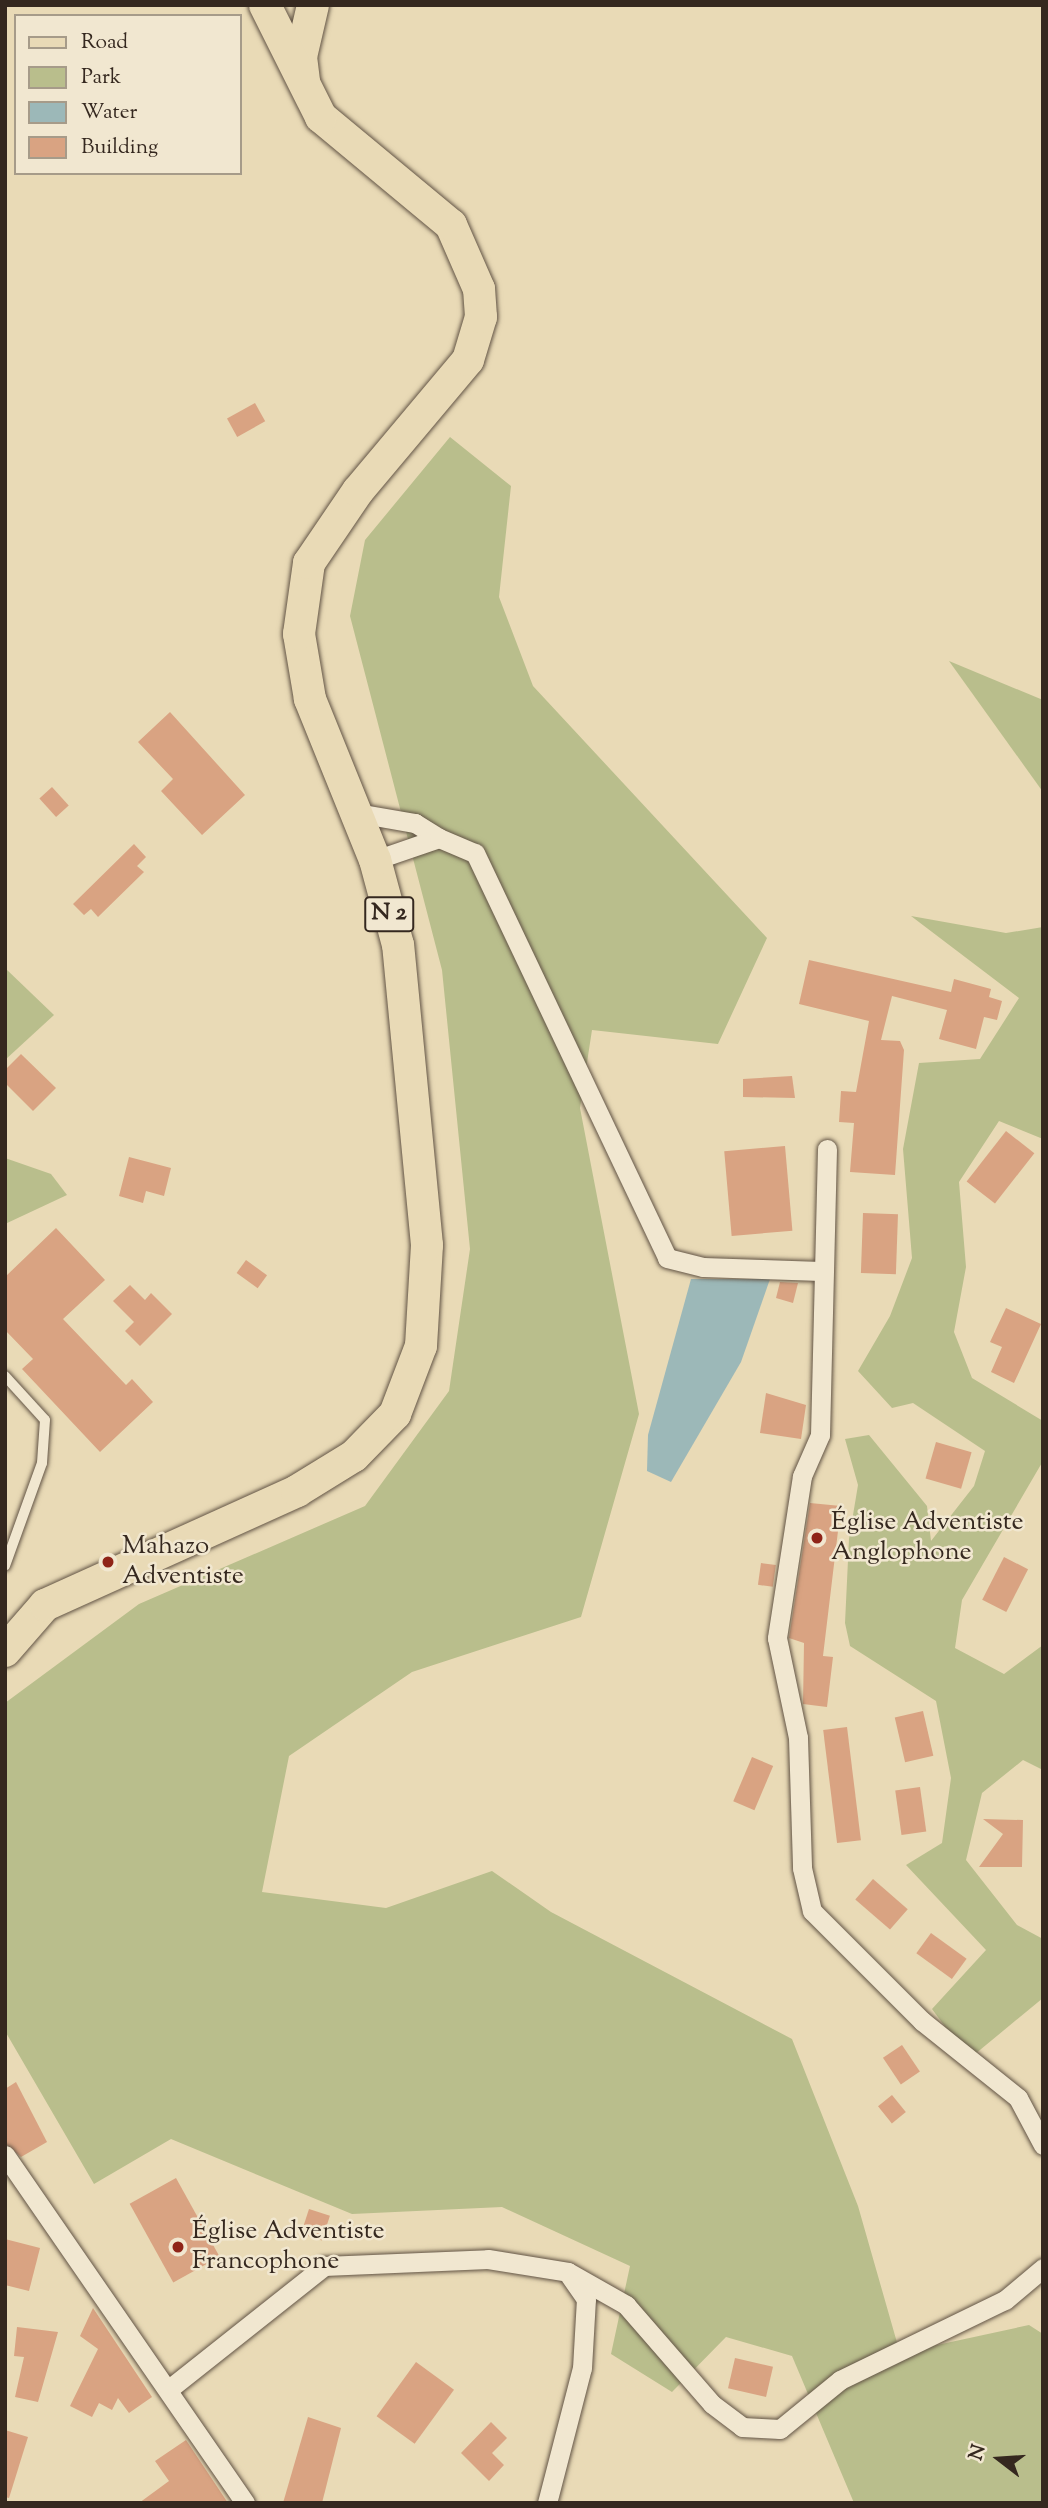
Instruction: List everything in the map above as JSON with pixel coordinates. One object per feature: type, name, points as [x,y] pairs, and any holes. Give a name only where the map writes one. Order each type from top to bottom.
[{"type":"main road","name":"N 2","points":[[5,1651],[46,1605],[297,1491],[354,1457],[395,1414],[421,1346],[427,1245],[398,945],[375,860],[310,699],[299,634],[309,563],[358,491],[468,360],[481,317],[479,289],[451,225],[340,138],[306,89],[265,5]]},
{"type":"main road","name":"N 2","points":[[306,89],[301,57],[313,5]]},
{"type":"street","points":[[357,813],[415,823],[439,838],[475,853],[667,1258],[703,1267],[821,1271]]},
{"type":"street","points":[[375,860],[439,838]]},
{"type":"street","points":[[827,1149],[821,1271],[820,1435],[802,1476],[777,1638],[798,1738],[802,1868],[812,1911],[922,2021],[1018,2098],[1043,2145]]},
{"type":"street","points":[[5,2155],[169,2389],[245,2503]]},
{"type":"street","points":[[169,2389],[324,2266],[488,2259],[568,2272],[626,2305],[712,2404],[742,2427],[780,2429],[840,2380],[1005,2300],[1043,2268]]},
{"type":"street","points":[[547,2503],[582,2368],[586,2299],[568,2272]]},
{"type":"lane","points":[[5,1376],[45,1420],[42,1463],[5,1566]]},
{"type":"green space","points":[[450,437],[511,486],[499,597],[533,686],[767,938],[718,1044],[592,1030],[580,1108],[639,1414],[581,1617],[412,1672],[289,1756],[262,1892],[386,1908],[492,1871],[551,1912],[792,2039],[858,2206],[900,2353],[1029,2325],[1043,2334],[1043,2503],[854,2503],[792,2356],[726,2337],[672,2392],[611,2354],[630,2266],[502,2207],[352,2214],[171,2139],[94,2184],[5,2031],[5,1703],[139,1604],[365,1506],[449,1391],[470,1249],[442,970],[350,616],[365,540]]},
{"type":"green space","points":[[949,661],[1043,700],[1043,792]]},
{"type":"green space","points":[[911,916],[1006,933],[1043,927],[1043,1139],[999,1121],[959,1182],[966,1267],[954,1332],[972,1378],[1043,1421],[1043,1461],[962,1600],[955,1648],[1004,1674],[1043,1645],[1043,1770],[1023,1760],[982,1793],[966,1860],[1017,1925],[1043,1939],[1043,1998],[969,2059],[932,2009],[986,1950],[906,1865],[942,1843],[951,1778],[936,1701],[850,1646],[845,1623],[849,1539],[858,1485],[845,1439],[869,1435],[927,1506],[931,1541],[974,1486],[985,1451],[913,1403],[892,1408],[858,1371],[890,1316],[912,1258],[903,1149],[919,1063],[980,1059],[1019,998]]},
{"type":"green space","points":[[5,968],[54,1015],[5,1060]]},
{"type":"green space","points":[[5,1158],[51,1174],[67,1195],[5,1224]]},
{"type":"water","points":[[691,1279],[770,1279],[741,1362],[671,1482],[647,1471],[648,1435]]},
{"type":"building","points":[[255,403],[265,421],[237,437],[227,419]]},
{"type":"building","points":[[170,712],[245,795],[202,835],[161,791],[173,779],[138,742]]},
{"type":"building","points":[[52,787],[69,806],[56,817],[39,798]]},
{"type":"building","points":[[134,844],[146,857],[137,866],[144,872],[98,917],[91,909],[84,915],[73,904]]},
{"type":"building","points":[[809,960],[951,992],[954,979],[991,989],[989,997],[1002,1001],[997,1020],[984,1017],[976,1049],[939,1039],[947,1010],[892,996],[881,1040],[900,1041],[904,1050],[895,1175],[850,1172],[854,1123],[839,1122],[841,1091],[856,1092],[869,1021],[799,1004]]},
{"type":"building","points":[[21,1054],[56,1088],[33,1111],[5,1083],[5,1070]]},
{"type":"building","points":[[792,1076],[795,1098],[743,1097],[743,1079]]},
{"type":"building","points":[[1006,1131],[1034,1153],[995,1204],[967,1181]]},
{"type":"building","points":[[785,1146],[792,1231],[732,1236],[724,1151]]},
{"type":"building","points":[[129,1157],[171,1168],[164,1196],[146,1191],[143,1203],[119,1196]]},
{"type":"building","points":[[863,1213],[898,1214],[896,1274],[861,1273]]},
{"type":"building","points":[[56,1228],[105,1280],[63,1319],[126,1385],[132,1379],[153,1402],[100,1452],[22,1369],[33,1359],[5,1330],[5,1277]]},
{"type":"building","points":[[246,1260],[267,1275],[258,1288],[237,1273]]},
{"type":"building","points":[[780,1282],[798,1283],[793,1303],[776,1298]]},
{"type":"building","points":[[130,1285],[145,1300],[151,1293],[172,1314],[140,1346],[125,1331],[134,1322],[113,1301]]},
{"type":"building","points":[[1006,1308],[1041,1324],[1014,1383],[991,1372],[1002,1347],[990,1342]]},
{"type":"building","points":[[766,1393],[806,1405],[801,1439],[760,1433]]},
{"type":"building","points":[[936,1442],[972,1452],[961,1489],[926,1479]]},
{"type":"building","points":[[810,1503],[841,1506],[823,1656],[833,1657],[827,1707],[803,1704],[804,1643],[789,1638]]},
{"type":"building","points":[[1004,1557],[1028,1569],[1006,1612],[982,1600]]},
{"type":"building","points":[[761,1563],[776,1565],[773,1587],[758,1585]]},
{"type":"building","points":[[923,1711],[933,1756],[905,1762],[895,1718]]},
{"type":"building","points":[[847,1727],[861,1840],[837,1843],[823,1730]]},
{"type":"building","points":[[752,1757],[773,1766],[754,1810],[733,1801]]},
{"type":"building","points":[[920,1787],[926,1832],[902,1835],[895,1790]]},
{"type":"building","points":[[983,1819],[1023,1820],[1022,1867],[979,1867],[1003,1834]]},
{"type":"building","points":[[873,1879],[908,1909],[890,1930],[855,1899]]},
{"type":"building","points":[[931,1933],[967,1959],[952,1979],[916,1953]]},
{"type":"building","points":[[902,2045],[920,2072],[901,2084],[883,2058]]},
{"type":"building","points":[[16,2082],[47,2142],[21,2157],[5,2143],[5,2089]]},
{"type":"building","points":[[892,2095],[906,2112],[892,2123],[878,2106]]},
{"type":"building","points":[[176,2178],[220,2257],[173,2282],[130,2204]]},
{"type":"building","points":[[309,2209],[330,2216],[322,2241],[301,2234]]},
{"type":"building","points":[[5,2239],[40,2248],[29,2291],[5,2285]]},
{"type":"building","points":[[93,2308],[152,2397],[129,2413],[118,2398],[112,2410],[99,2403],[92,2417],[70,2406],[98,2349],[80,2336]]},
{"type":"building","points":[[17,2327],[58,2332],[38,2402],[15,2397],[24,2357],[14,2356]]},
{"type":"building","points":[[735,2358],[773,2367],[766,2397],[728,2388]]},
{"type":"building","points":[[416,2362],[454,2390],[415,2444],[377,2416]]},
{"type":"building","points":[[308,2417],[341,2428],[322,2503],[283,2503]]},
{"type":"building","points":[[491,2422],[507,2438],[492,2453],[504,2465],[489,2481],[461,2453]]},
{"type":"building","points":[[5,2430],[28,2437],[9,2498],[5,2497]]},
{"type":"building","points":[[186,2440],[228,2503],[139,2503],[169,2481],[155,2461]]},
{"type":"place","name":"Église Adventiste Anglophone","points":[[817,1538]]},
{"type":"place","name":"Mahazo Adventiste","points":[[108,1562]]},
{"type":"place","name":"Église Adventiste Francophone","points":[[178,2247]]}]
